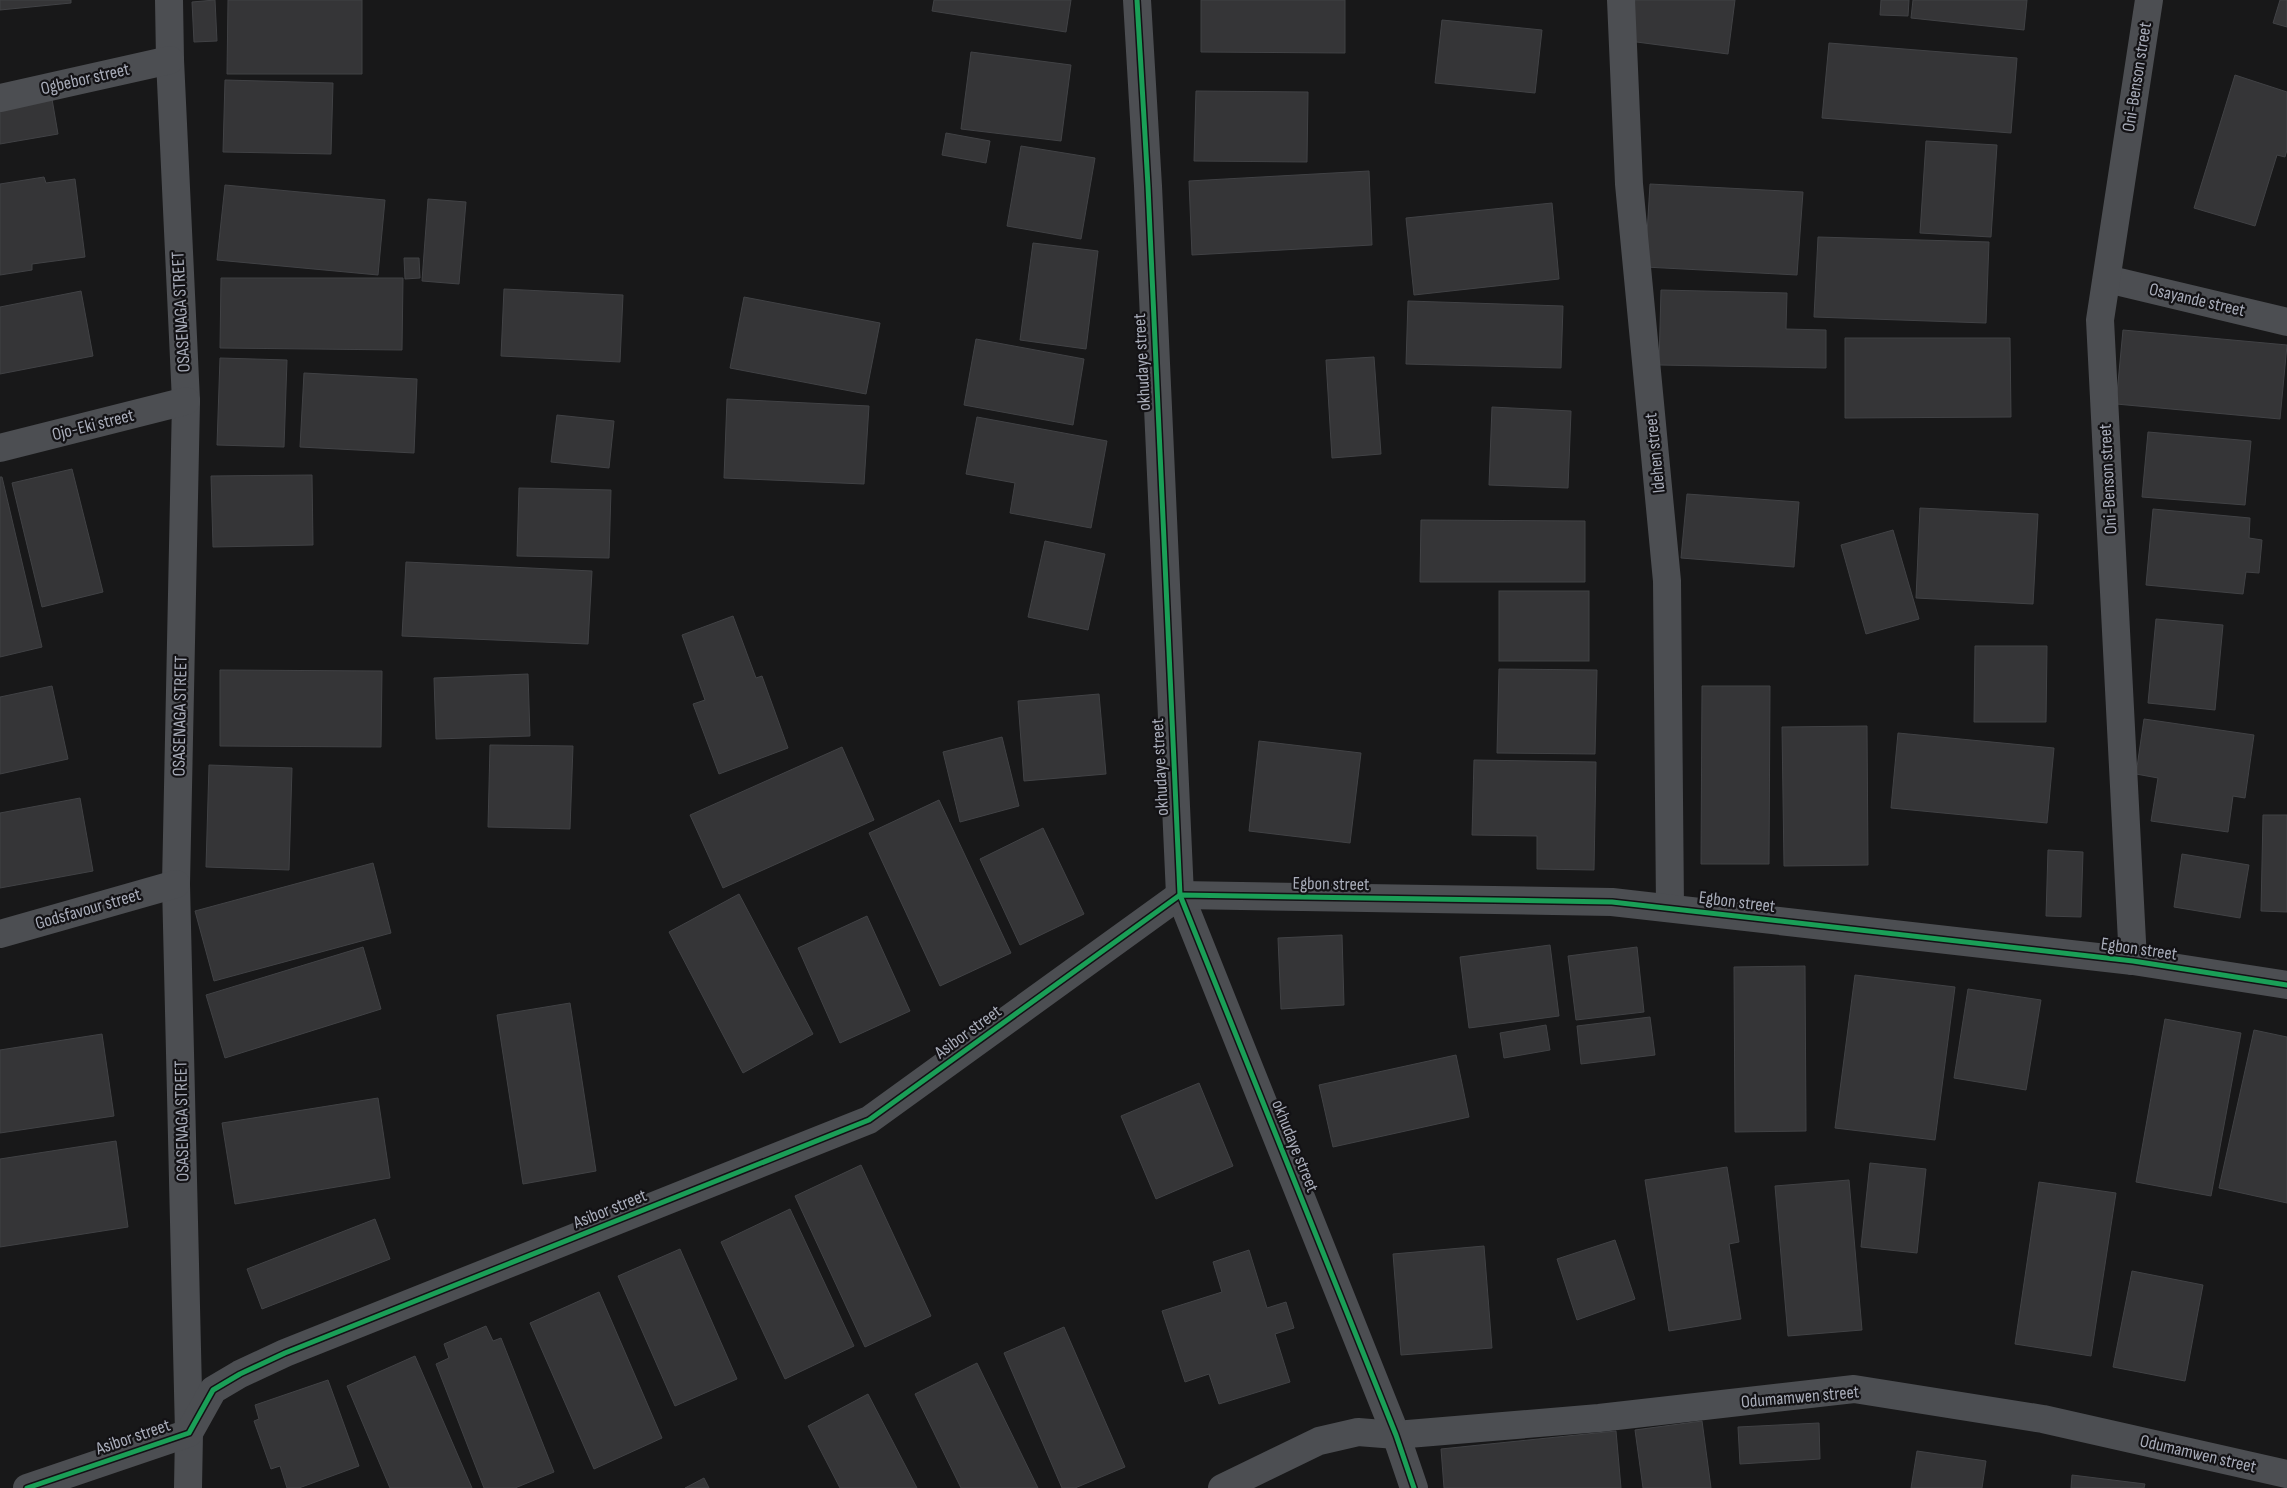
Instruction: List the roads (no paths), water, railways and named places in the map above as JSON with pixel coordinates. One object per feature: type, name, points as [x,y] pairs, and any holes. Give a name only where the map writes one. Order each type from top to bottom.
[{"type":"street","name":"OSASENAGA STREET","points":[[169,0],[170,60],[186,401],[176,884],[189,1433],[188,1488]]},
{"type":"street","name":"okhudaye street","points":[[1138,0],[1180,895],[1396,1435],[1414,1488]]},
{"type":"street","name":"Idehen street","points":[[1621,0],[1629,184],[1668,581],[1670,908]]},
{"type":"street","name":"Oni-Benson street","points":[[2132,961],[2100,320],[2149,0]]},
{"type":"street","name":"Ogbebor street","points":[[0,98],[170,60]]},
{"type":"street","name":"Osayande street","points":[[2107,279],[2287,322]]},
{"type":"street","name":"Ojo-Eki street","points":[[0,448],[186,401]]},
{"type":"street","name":"Godsfavour street","points":[[0,934],[176,884]]},
{"type":"street","name":"Egbon street","points":[[1180,895],[1612,902],[2132,961],[2287,985]]},
{"type":"street","name":"Asibor street","points":[[27,1488],[189,1433],[214,1390],[240,1374],[285,1353],[868,1120],[1180,895]]},
{"type":"street","name":"Odumamwen street","points":[[1222,1488],[1319,1441],[1358,1432],[1396,1435],[1599,1418],[1854,1389],[2043,1419],[2287,1474]]}]
